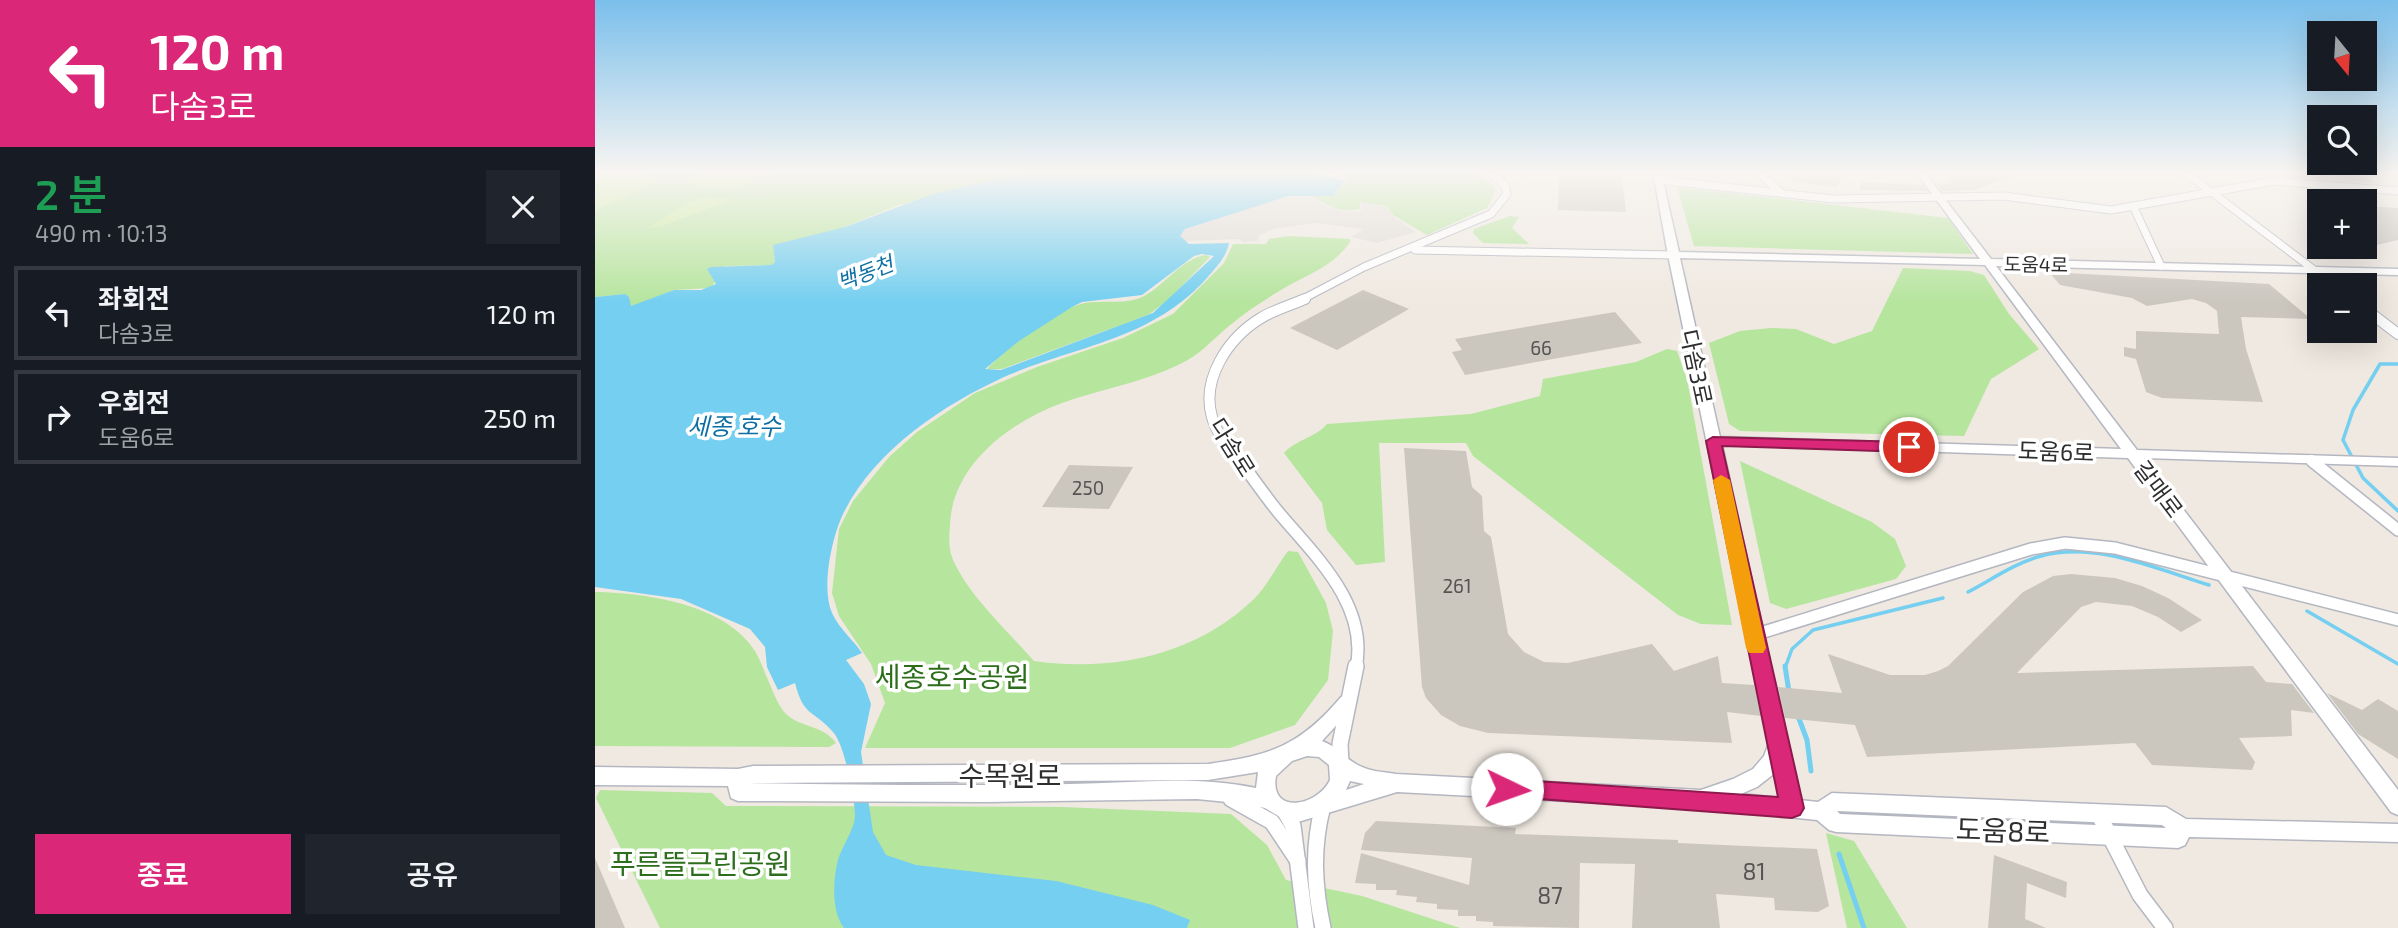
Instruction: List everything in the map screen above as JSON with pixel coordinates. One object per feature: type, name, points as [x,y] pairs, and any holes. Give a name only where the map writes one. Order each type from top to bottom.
[{"type":"street","name":"다솜로","points":[[1321,920],[1314,887],[1314,834],[1322,806],[1340,787],[1340,744],[1357,663],[1357,639],[1344,596],[1332,575],[1277,511],[1219,432],[1211,416],[1211,376],[1221,356],[1259,319],[1311,296],[1364,267],[1488,215]]},
{"type":"street","name":"다솜3로","points":[[1665,215],[1792,808]]},
{"type":"street","name":"갈매로","points":[[1952,215],[2398,806]]},
{"type":"street","points":[[2137,215],[2161,267]]},
{"type":"street","points":[[2242,215],[2318,273]]},
{"type":"street","points":[[1409,250],[1673,255]]},
{"type":"street","name":"도움4로","points":[[1673,255],[2398,272]]},
{"type":"street","points":[[2377,318],[2398,335]]},
{"type":"street","points":[[2398,335],[2392,337],[2398,342]]},
{"type":"street","name":"도움6로","points":[[1713,441],[2398,463]]},
{"type":"street","points":[[2311,460],[2398,530]]},
{"type":"street","points":[[1753,635],[2052,544],[2115,548],[2227,579],[2398,620]]},
{"type":"street","name":"다솜로","points":[[1306,928],[1293,826],[1265,785],[1267,774],[1287,753],[1323,729],[1347,702]]},
{"type":"street","points":[[1207,780],[1292,744],[1347,702]]},
{"type":"street","points":[[1700,799],[1765,773],[1774,760],[1776,743]]},
{"type":"street","points":[[1287,753],[1316,747],[1335,757],[1341,765]]},
{"type":"street","name":"수목원로","points":[[738,778],[738,792],[892,794],[1207,780],[1287,753]]},
{"type":"street","name":"도움8로","points":[[1341,765],[1355,774],[1397,783],[1700,799],[1822,811],[1836,823],[2178,838],[2183,828]]},
{"type":"street","name":"수목원로","points":[[595,776],[738,778],[753,774],[1207,780],[1278,806]]},
{"type":"street","name":"수목원로","points":[[1207,780],[1258,810],[1283,830],[1298,861]]},
{"type":"street","name":"도움8로","points":[[1322,806],[1397,783]]},
{"type":"street","name":"도움8로","points":[[1822,811],[1832,802],[2166,816],[2183,828],[2398,833]]},
{"type":"street","points":[[1278,806],[1296,813],[1322,806]]},
{"type":"street","points":[[2098,813],[2140,895],[2165,928]]},
{"type":"green space","points":[[595,215],[873,215],[774,256],[775,262],[771,265],[725,266],[711,288],[674,290],[640,305],[630,306],[625,294],[595,297]]},
{"type":"green space","points":[[668,215],[690,215],[660,227],[647,228]]},
{"type":"green space","points":[[1394,215],[1471,215],[1427,235]]},
{"type":"green space","points":[[1685,215],[1924,215],[1948,218],[1973,254],[1694,246]]},
{"type":"green space","points":[[1510,216],[1519,217],[1512,228],[1529,244],[1483,243],[1473,233],[1474,229]]},
{"type":"green space","name":"세종호수공원","points":[[1290,236],[1350,239],[1350,242],[1326,266],[1252,309],[1186,361],[1150,377],[1042,411],[1004,434],[987,449],[961,483],[953,503],[949,539],[952,557],[961,575],[1001,626],[1034,661],[1064,664],[1123,661],[1179,647],[1231,618],[1264,588],[1288,551],[1298,552],[1326,603],[1333,631],[1328,680],[1295,725],[1230,748],[865,748],[885,703],[871,664],[839,616],[832,593],[839,529],[853,501],[889,457],[917,432],[975,393],[1037,367],[1123,338],[1173,314],[1224,263],[1233,244],[1266,244],[1269,239]]},
{"type":"green space","points":[[1206,255],[1210,257],[1167,301],[1148,315],[1002,369],[987,369],[1020,340],[1061,312],[1085,303],[1138,299],[1152,291],[1181,266]]},
{"type":"green space","points":[[1903,268],[1970,271],[1984,275],[2009,314],[2039,349],[1991,379],[1964,436],[1740,431],[1729,424],[1709,343],[1740,331],[1771,328],[1796,329],[1834,344],[1872,331]]},
{"type":"green space","points":[[1667,349],[1677,351],[1687,379],[1732,625],[1701,624],[1678,615],[1473,456],[1466,443],[1379,443],[1385,562],[1356,565],[1327,530],[1322,503],[1284,453],[1327,424],[1471,414],[1540,396],[1543,379],[1636,362]]},
{"type":"green space","points":[[1740,461],[1872,522],[1895,539],[1906,566],[1896,579],[1786,609],[1770,603]]},
{"type":"green space","name":"세종호수공원","points":[[595,592],[638,595],[683,604],[725,622],[742,635],[755,651],[786,714],[825,733],[836,743],[829,747],[595,746]]},
{"type":"green space","name":"푸른뜰근린공원","points":[[600,790],[712,793],[726,806],[1062,807],[1231,814],[1267,845],[1286,880],[1362,896],[1460,928],[660,928],[596,798]]},
{"type":"green space","points":[[1826,833],[1854,841],[1907,928],[1847,928]]},
{"type":"shaded area","points":[[1226,215],[1393,215],[1416,232],[1377,243],[1351,237],[1363,229],[1315,223],[1273,229],[1260,235],[1257,241],[1242,242],[1240,239],[1184,241],[1179,236],[1185,229]]},
{"type":"water","name":"세종 호수","points":[[876,215],[1228,215],[1185,229],[1180,236],[1189,244],[1229,243],[1226,253],[1207,278],[1185,299],[1161,316],[1137,329],[1031,366],[981,388],[935,416],[892,449],[857,490],[844,512],[832,548],[828,577],[829,604],[833,615],[862,653],[846,660],[864,684],[871,704],[861,752],[873,832],[886,855],[916,865],[1056,881],[1153,905],[1190,920],[1187,928],[844,928],[835,904],[835,877],[838,860],[853,826],[855,807],[845,759],[833,732],[806,708],[795,683],[778,690],[767,667],[765,647],[750,629],[681,599],[595,587],[595,297],[625,294],[629,297],[631,306],[674,290],[701,290],[716,284],[707,269],[711,267],[771,265],[775,262],[773,245],[845,227]],"holes":[[[1194,256],[1214,256],[1153,313],[1001,370],[985,369],[1019,341],[1082,302],[1142,295]]]},
{"type":"building","points":[[2377,215],[2398,215],[2398,240],[2377,245]]},
{"type":"building","points":[[2049,272],[2269,284],[2307,316],[2307,319],[2241,317],[2246,349],[2263,402],[2162,398],[2146,392],[2136,359],[2124,356],[2124,347],[2136,349],[2136,331],[2219,334],[2217,311],[2206,303],[2192,299],[2147,306],[2132,298],[2060,285]]},
{"type":"building","points":[[1363,290],[1409,309],[1337,350],[1290,328]]},
{"type":"building","points":[[1615,312],[1642,343],[1465,375],[1452,352],[1462,350],[1455,339]]},
{"type":"building","points":[[1404,448],[1466,451],[1472,487],[1482,496],[1484,531],[1491,537],[1508,634],[1524,652],[1544,662],[1568,663],[1652,644],[1674,671],[1718,656],[1722,683],[1754,685],[1761,716],[1727,712],[1732,743],[1488,733],[1460,726],[1441,715],[1426,698],[1422,687]]},
{"type":"building","points":[[1069,465],[1133,467],[1109,509],[1042,507]]},
{"type":"building","points":[[2071,574],[2115,578],[2142,586],[2168,598],[2202,620],[2181,632],[2158,617],[2132,606],[2096,602],[2081,607],[2017,673],[2253,666],[2266,682],[2292,684],[2314,713],[2291,710],[2292,736],[2239,738],[2255,762],[2252,770],[2152,765],[2135,743],[1867,757],[1855,725],[1785,718],[1778,687],[1842,693],[1828,654],[1890,675],[1925,675],[1938,671],[1948,666],[2023,592],[2053,576]]},
{"type":"building","points":[[2327,693],[2362,710],[2378,699],[2398,711],[2398,759],[2358,734]]},
{"type":"building","points":[[1376,821],[1516,828],[1515,834],[1817,849],[1829,906],[1818,912],[1775,910],[1774,898],[1716,894],[1720,928],[1632,928],[1635,864],[1580,863],[1579,928],[1493,926],[1493,922],[1476,921],[1476,916],[1458,916],[1458,910],[1437,909],[1437,904],[1416,902],[1417,897],[1396,895],[1397,890],[1376,890],[1376,884],[1355,883],[1361,853],[1469,885],[1472,858],[1361,850],[1365,833]]},
{"type":"building","points":[[1994,855],[2067,882],[2066,898],[2027,883],[2025,919],[2046,928],[1988,928]]},
{"type":"building","points":[[595,858],[625,928],[595,928]]},
{"type":"waterway","points":[[2398,364],[2380,364],[2353,410],[2343,440],[2363,478],[2398,511]]},
{"type":"waterway","points":[[1968,592],[2022,563],[2062,552],[2105,554],[2209,585]]},
{"type":"waterway","points":[[1785,667],[1792,649],[1813,630],[1943,598]]},
{"type":"waterway","points":[[2307,611],[2398,664]]},
{"type":"waterway","points":[[1785,667],[1789,692]]},
{"type":"waterway","points":[[1798,716],[1807,740],[1811,771]]},
{"type":"waterway","points":[[1839,854],[1864,928]]},
{"type":"slow traffic","points":[[1721,480],[1756,648]]},
{"type":"route","points":[[1507,789],[1700,799],[1792,808],[1770,716],[1713,441],[1909,447]]},
{"type":"water label","name":"백동천","points":[[865,272]]}]
